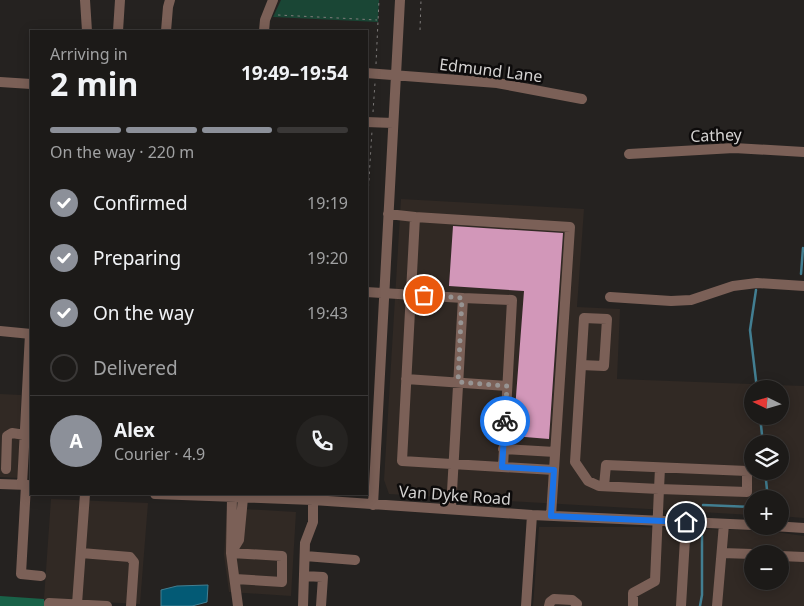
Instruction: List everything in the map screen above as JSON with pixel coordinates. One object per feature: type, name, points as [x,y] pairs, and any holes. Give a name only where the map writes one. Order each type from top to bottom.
[{"type":"street","points":[[85,0],[87,30]]},
{"type":"street","points":[[118,30],[120,0]]},
{"type":"street","points":[[166,30],[170,0]]},
{"type":"street","points":[[373,505],[400,0]]},
{"type":"street","points":[[264,30],[268,2]]},
{"type":"street","name":"Edmund Lane","points":[[371,73],[497,83],[582,99]]},
{"type":"street","points":[[0,82],[30,84]]},
{"type":"street","points":[[370,122],[393,123]]},
{"type":"street","name":"Cathey","points":[[629,154],[734,148],[804,152]]},
{"type":"street","points":[[388,214],[570,227],[551,516]]},
{"type":"street","points":[[415,217],[402,461],[554,470]]},
{"type":"street","points":[[610,296],[671,301],[691,300],[734,286],[757,283],[804,286]]},
{"type":"street","points":[[368,292],[512,300],[502,467]]},
{"type":"street","points":[[451,509],[462,298]]},
{"type":"street","points":[[581,365],[604,366],[607,319],[584,318],[581,365],[575,462],[588,481],[599,486],[747,492],[747,471],[606,465],[604,486]]},
{"type":"street","points":[[0,331],[30,334]]},
{"type":"street","points":[[30,351],[23,469],[26,485],[21,574],[41,576]]},
{"type":"street","points":[[406,379],[507,386]]},
{"type":"street","points":[[23,469],[3,469],[7,436],[12,433],[25,435]]},
{"type":"street","points":[[503,449],[555,452]]},
{"type":"street","points":[[633,606],[633,593],[655,581],[660,468]]},
{"type":"street","points":[[0,484],[26,485]]},
{"type":"street","points":[[77,604],[85,495]]},
{"type":"street","name":"Van Dyke Road","points":[[174,495],[313,500],[532,515],[744,525]]},
{"type":"street","points":[[232,498],[231,553],[238,606]]},
{"type":"street","points":[[231,553],[239,540],[243,498]]},
{"type":"street","points":[[303,606],[305,543],[313,522],[313,500]]},
{"type":"street","points":[[526,606],[532,515]]},
{"type":"street","points":[[681,606],[686,522]]},
{"type":"street","points":[[717,606],[724,524]]},
{"type":"street","points":[[789,527],[804,528]]},
{"type":"street","points":[[81,553],[130,557],[134,562],[131,606]]},
{"type":"street","points":[[231,553],[282,556],[282,582],[235,579]]},
{"type":"street","points":[[722,553],[744,554]]},
{"type":"street","points":[[305,556],[355,560]]},
{"type":"street","points":[[789,556],[804,557]]},
{"type":"street","points":[[304,576],[323,577],[321,606]]},
{"type":"street","points":[[549,606],[550,602],[554,599],[572,600],[577,604],[576,606]]},
{"type":"street","points":[[48,606],[49,604],[107,606]]},
{"type":"path","points":[[368,174],[371,73],[379,0]]},
{"type":"path","points":[[420,30],[421,0]]},
{"type":"path","points":[[278,15],[378,20]]},
{"type":"shaded area","points":[[401,199],[584,209],[577,307],[620,309],[617,379],[744,384],[744,425],[789,425],[789,385],[804,386],[804,518],[789,517],[789,490],[744,490],[744,515],[389,494],[384,480]]},
{"type":"shaded area","points":[[0,394],[21,395],[18,478],[0,477]]},
{"type":"shaded area","points":[[51,499],[148,503],[140,604],[44,599]]},
{"type":"shaded area","points":[[227,508],[296,512],[291,596],[229,592],[224,555]]},
{"type":"shaded area","points":[[539,527],[639,527],[744,530],[744,535],[789,534],[804,536],[804,606],[533,606]]},
{"type":"green space","points":[[281,0],[379,0],[378,22],[273,17]]},
{"type":"green space","points":[[0,596],[44,599],[44,606],[0,606]]},
{"type":"water","points":[[208,585],[207,602],[192,606],[161,606],[161,590],[177,586]]},
{"type":"building","points":[[453,226],[563,233],[549,439],[513,436],[524,291],[449,286]]},
{"type":"waterway","points":[[801,274],[803,248]]},
{"type":"waterway","points":[[756,290],[750,330],[756,380]]},
{"type":"waterway","points":[[761,425],[762,435]]},
{"type":"waterway","points":[[766,480],[767,490]]},
{"type":"waterway","points":[[703,505],[744,507]]},
{"type":"waterway","points":[[700,606],[702,595],[702,536]]},
{"type":"way so far","points":[[424,295],[462,298],[458,382],[507,386],[505,421]]},
{"type":"route","points":[[505,421],[502,467],[554,470],[551,516],[686,522]]}]
